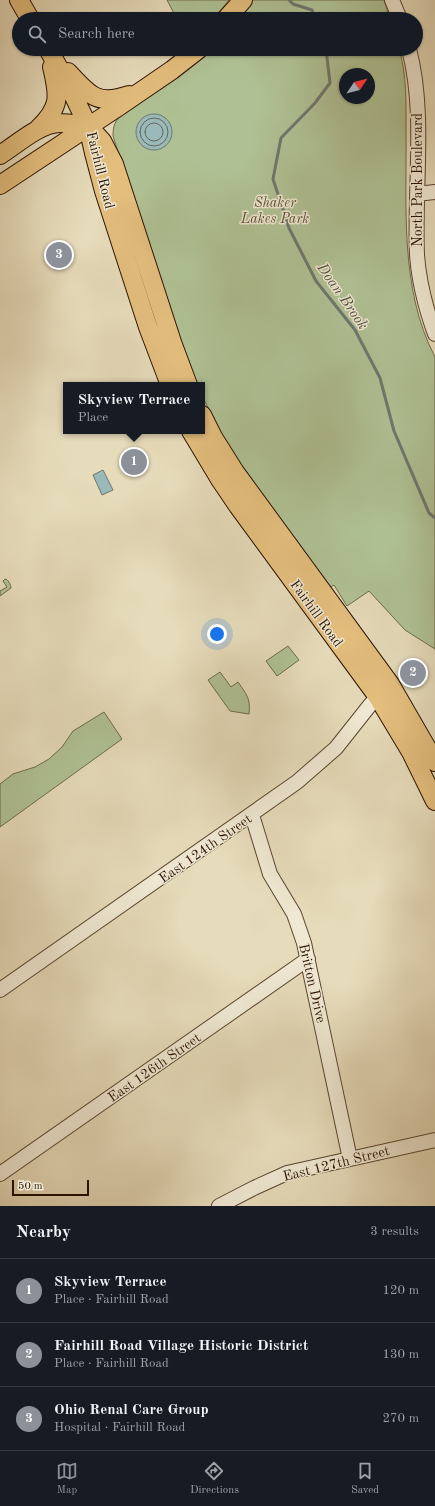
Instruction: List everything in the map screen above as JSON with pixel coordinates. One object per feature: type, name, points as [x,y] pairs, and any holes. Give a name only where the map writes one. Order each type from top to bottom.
[{"type":"main road","points":[[19,0],[26,12]]},
{"type":"main road","points":[[232,12],[243,0]]},
{"type":"main road","points":[[0,155],[37,130],[49,119],[56,105],[57,87],[50,56]]},
{"type":"main road","points":[[52,56],[69,86],[88,126]]},
{"type":"main road","points":[[54,56],[82,87],[94,96],[106,100],[117,99],[141,91]]},
{"type":"main road","points":[[0,185],[118,107],[190,56]]},
{"type":"main road","points":[[37,130],[51,124],[60,123],[88,126]]},
{"type":"main road","name":"Fairhill Road","points":[[88,126],[102,141],[114,164],[164,317],[170,382]]},
{"type":"main road","name":"Fairhill Road","points":[[88,126],[104,191],[147,324],[186,382]]},
{"type":"main road","points":[[147,324],[164,317]]},
{"type":"main road","name":"Fairhill Road","points":[[205,420],[228,477],[378,697],[411,752],[434,798]]},
{"type":"main road","name":"Fairhill Road","points":[[193,434],[390,684],[435,762]]},
{"type":"street","points":[[392,0],[397,12]]},
{"type":"street","name":"North Park Boulevard","points":[[410,56],[417,94],[418,262],[424,301],[435,334]]},
{"type":"street","points":[[417,194],[435,192]]},
{"type":"street","name":"East 124th Street","points":[[0,990],[252,815],[297,782],[323,761],[370,705],[390,684]]},
{"type":"street","name":"Britton Drive","points":[[252,815],[270,874],[294,914],[299,927],[308,959],[350,1159]]},
{"type":"street","name":"East 126th Street","points":[[0,1174],[308,959]]},
{"type":"street","name":"East 127th Street","points":[[219,1206],[287,1173],[435,1140]]},
{"type":"green space","points":[[167,0],[229,0],[219,12],[173,12]]},
{"type":"green space","points":[[253,0],[384,0],[388,12],[245,12]]},
{"type":"green space","name":"Shaker Lakes Park","points":[[204,56],[401,56],[406,90],[406,217],[410,275],[415,303],[423,331],[435,357],[435,649],[405,630],[369,591],[347,606],[334,585],[329,588],[231,453],[205,402],[205,382],[196,382],[177,334],[113,136],[113,129],[120,116],[176,79]]},
{"type":"green space","points":[[5,579],[9,582],[11,588],[0,596],[0,591],[7,587],[3,581]]},
{"type":"green space","points":[[288,646],[299,660],[277,676],[266,661]]},
{"type":"green space","points":[[220,672],[231,687],[238,682],[246,693],[249,700],[249,714],[230,711],[208,680]]},
{"type":"green space","points":[[104,712],[122,739],[0,827],[0,784],[13,774],[35,767],[49,759],[62,747],[73,731]]},
{"type":"water","points":[[158,114],[167,119],[171,125],[171,139],[167,145],[158,150],[150,150],[141,145],[137,139],[136,128],[141,119],[147,115]]},
{"type":"water","points":[[103,470],[113,490],[102,495],[93,475]]},
{"type":"waterway","name":"Doan Brook","points":[[289,0],[293,4],[312,10],[313,12]]},
{"type":"waterway","name":"Doan Brook","points":[[327,56],[330,83],[315,103],[281,138],[273,179],[289,228],[316,281],[355,330],[380,378],[394,431],[429,513],[435,518]]},
{"type":"place","name":"Ohio Renal Care Group","points":[[59,255]]},
{"type":"place","name":"Skyview Terrace","points":[[134,462]]},
{"type":"place","name":"Fairhill Road Village Historic District","points":[[413,673]]}]
